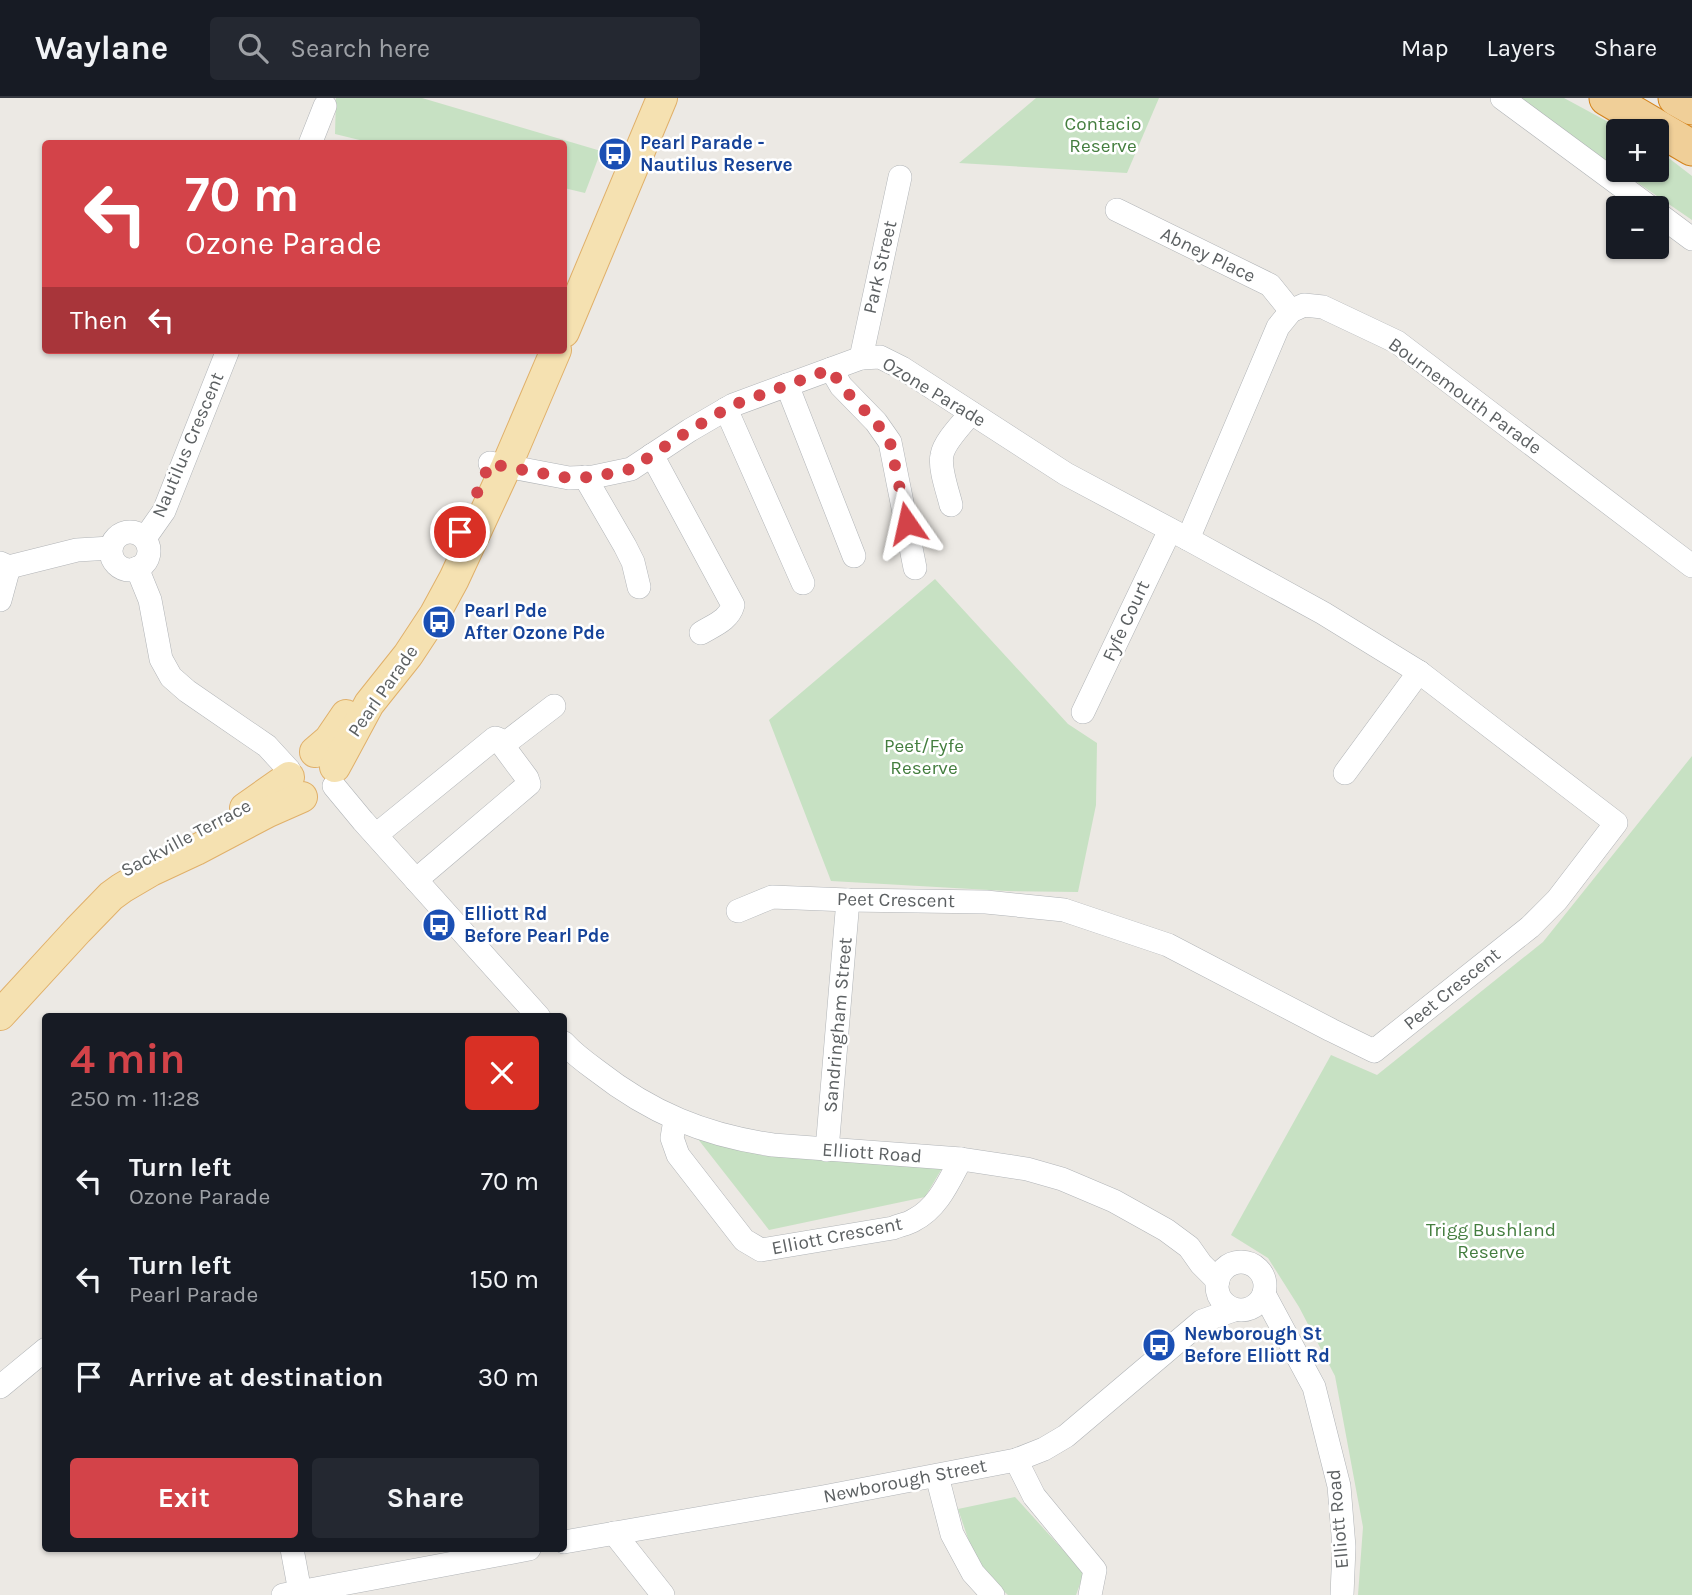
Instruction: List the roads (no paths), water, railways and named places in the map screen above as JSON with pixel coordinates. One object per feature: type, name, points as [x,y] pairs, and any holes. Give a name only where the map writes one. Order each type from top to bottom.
[{"type":"highway","points":[[1607,98],[1692,148]]},
{"type":"highway","points":[[1676,98],[1692,107]]},
{"type":"main road","points":[[567,284],[649,98]]},
{"type":"main road","points":[[567,325],[662,98]]},
{"type":"main road","name":"Pearl Parade","points":[[311,775],[408,655],[454,579],[537,354]]},
{"type":"main road","name":"Pearl Parade","points":[[498,465],[554,354]]},
{"type":"main road","points":[[0,1015],[92,915],[122,888],[150,871],[268,812],[311,775]]},
{"type":"main road","name":"Sackville Terrace","points":[[0,994],[86,901],[111,878],[311,775]]},
{"type":"street","points":[[1502,98],[1635,196]]},
{"type":"street","points":[[312,140],[325,106]]},
{"type":"street","name":"Park Street","points":[[861,358],[900,177]]},
{"type":"street","name":"Abney Place","points":[[1117,210],[1270,285],[1291,311]]},
{"type":"street","points":[[1669,222],[1692,239]]},
{"type":"street","name":"Bournemouth Parade","points":[[1291,311],[1304,305],[1323,307],[1397,342],[1692,566]]},
{"type":"street","points":[[1179,534],[1278,327],[1291,311]]},
{"type":"street","name":"Nautilus Crescent","points":[[145,538],[164,511],[226,354]]},
{"type":"street","name":"Ozone Parade","points":[[498,465],[569,478],[592,477],[631,469],[733,405],[861,358],[880,357],[902,368],[1066,474],[1179,534]]},
{"type":"street","points":[[831,369],[841,386],[876,422],[890,442],[915,568]]},
{"type":"street","points":[[787,385],[854,556]]},
{"type":"street","points":[[726,409],[803,583]]},
{"type":"street","points":[[951,505],[941,457],[944,448],[971,413]]},
{"type":"street","points":[[652,455],[733,605],[731,615],[701,633]]},
{"type":"street","points":[[592,477],[633,562],[645,579]]},
{"type":"street","name":"Nautilus Crescent","points":[[5,565],[77,550],[111,548],[120,534],[132,532],[145,538],[149,546],[146,561],[137,568]]},
{"type":"street","name":"Peet Crescent","points":[[738,911],[772,897],[986,902],[1064,910],[1168,945],[1374,1051],[1530,927],[1557,900],[1616,824],[1419,672],[1323,613],[1179,534]]},
{"type":"street","name":"Fyfe Court","points":[[1083,712],[1179,534]]},
{"type":"street","points":[[111,548],[118,566],[127,570],[137,568],[150,600],[161,659],[171,677],[187,691],[311,775],[370,828],[535,1013]]},
{"type":"street","points":[[0,600],[5,565]]},
{"type":"street","points":[[1345,773],[1419,672]]},
{"type":"street","points":[[503,745],[554,706]]},
{"type":"street","points":[[370,828],[495,738],[498,739],[529,784],[416,880]]},
{"type":"street","name":"Sandringham Street","points":[[827,1150],[848,900]]},
{"type":"street","name":"Elliott Road","points":[[567,1050],[627,1092],[675,1119],[743,1141],[961,1159],[1027,1169],[1062,1179],[1114,1201],[1166,1230],[1189,1247],[1201,1264],[1222,1278]]},
{"type":"street","name":"Elliott Crescent","points":[[675,1119],[672,1138],[678,1155],[744,1240],[761,1250],[893,1228],[913,1221],[928,1211],[940,1196],[961,1159]]},
{"type":"street","name":"Elliott Road","points":[[1283,1328],[1225,1304],[1220,1297],[1222,1278],[1240,1262],[1257,1267],[1264,1278],[1265,1294],[1283,1328],[1314,1387],[1339,1486],[1344,1547],[1342,1595]]},
{"type":"street","name":"Newborough Street","points":[[1202,1321],[1222,1278]]},
{"type":"street","points":[[1239,1310],[1251,1309],[1265,1294]]},
{"type":"street","name":"Newborough Street","points":[[567,1541],[1016,1461],[1066,1436],[1202,1321],[1239,1310]]},
{"type":"street","points":[[0,1387],[42,1352]]},
{"type":"street","points":[[1016,1461],[1034,1496],[1094,1570],[1090,1595]]},
{"type":"street","points":[[937,1476],[952,1534],[973,1573],[993,1595]]},
{"type":"street","points":[[614,1533],[663,1595]]},
{"type":"street","points":[[292,1552],[291,1593],[513,1552]]},
{"type":"place","name":"Pearl Parade - Nautilus Reserve","points":[[615,154]]},
{"type":"place","name":"Pearl Pde After Ozone Pde","points":[[439,622]]},
{"type":"place","name":"Elliott Rd Before Pearl Pde","points":[[439,925]]},
{"type":"place","name":"Newborough St Before Elliott Rd","points":[[1159,1345]]},
{"type":"park label","name":"Contacio Reserve","points":[[1103,135]]},
{"type":"park label","name":"Peet/Fyfe Reserve","points":[[924,757]]},
{"type":"park label","name":"Trigg Bushland Reserve","points":[[1491,1241]]}]
